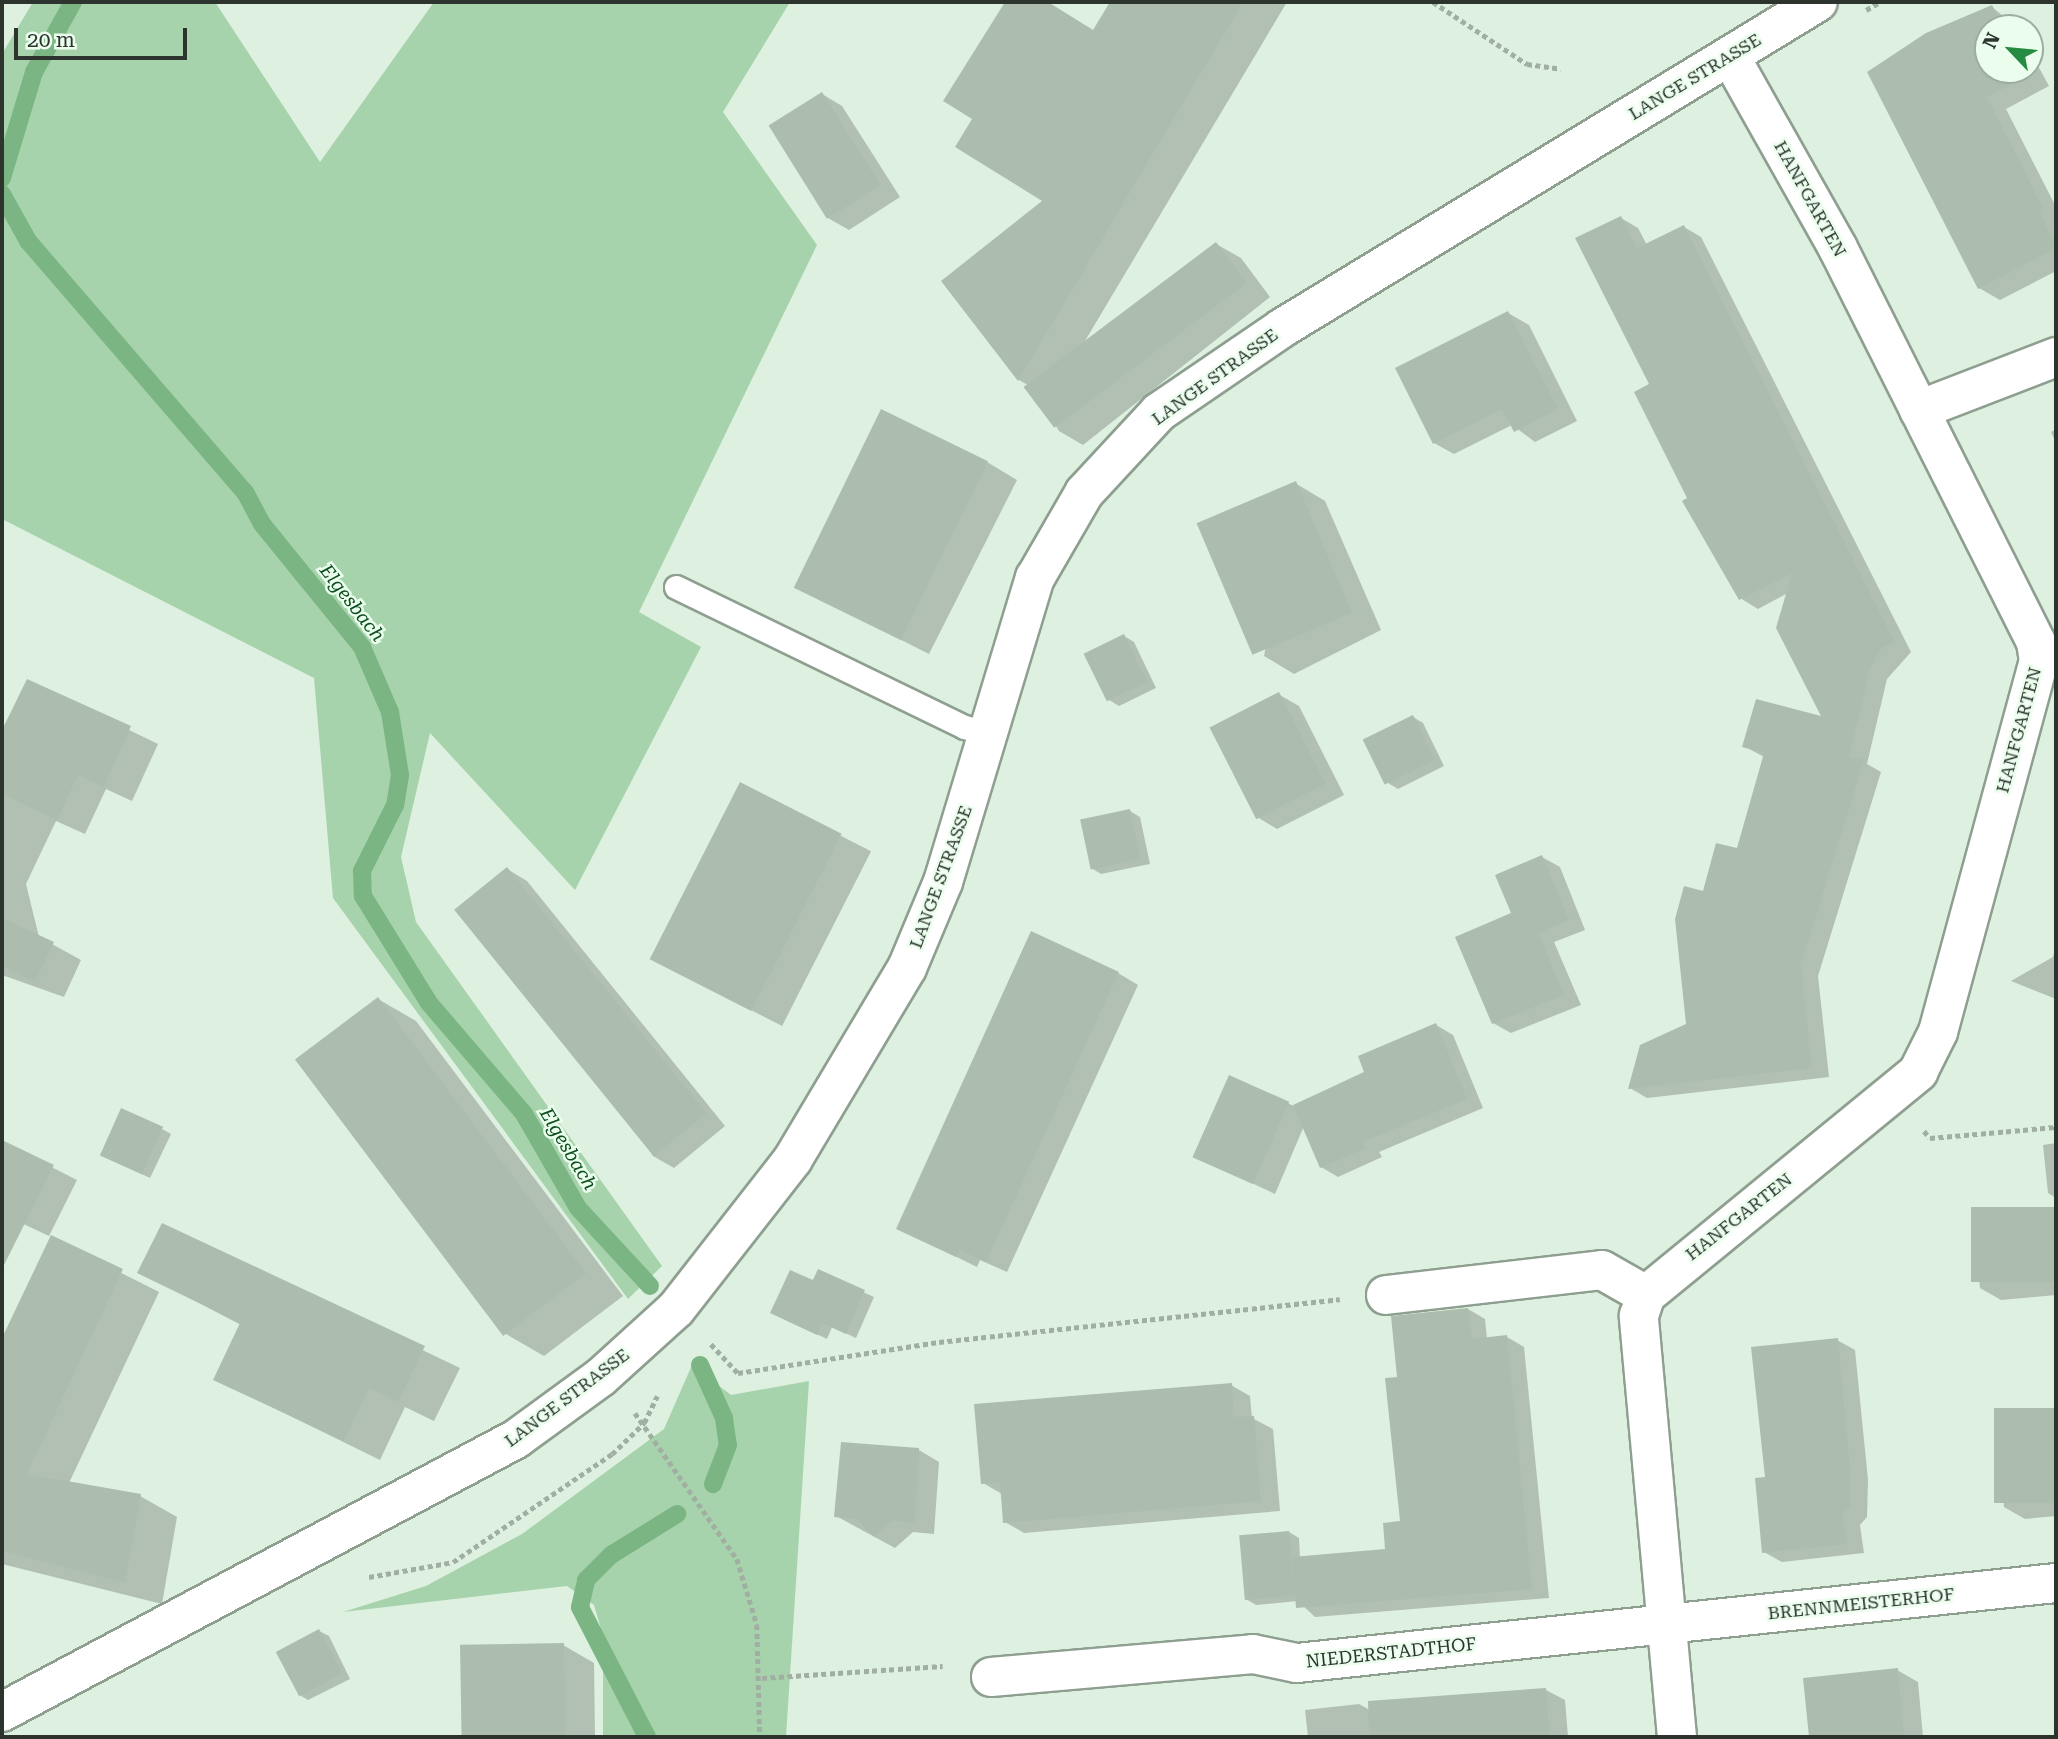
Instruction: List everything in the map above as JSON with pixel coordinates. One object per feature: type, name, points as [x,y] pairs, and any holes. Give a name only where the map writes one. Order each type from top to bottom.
[{"type":"street","name":"LANGE STRASSE","points":[[2,1712],[440,1483],[516,1439],[601,1377],[676,1309],[793,1158],[907,968],[943,882],[1035,578],[1084,493],[1159,412],[1282,328],[1818,2]]},
{"type":"street","name":"HANFGARTEN","points":[[1646,1295],[1892,1097],[1918,1072],[1938,1032],[2044,687],[2036,642],[1919,410],[1730,56]]},
{"type":"street","points":[[1919,410],[2056,357]]},
{"type":"street","points":[[1386,1294],[1602,1270],[1646,1295],[1639,1316],[1677,1737]]},
{"type":"street","name":"BRENNMEISTERHOF","points":[[1666,1625],[2056,1583]]},
{"type":"street","name":"NIEDERSTADTHOF","points":[[991,1677],[1254,1654],[1297,1663],[1666,1625]]},
{"type":"lane","points":[[676,587],[964,727],[989,733]]},
{"type":"path","points":[[1433,2],[1527,64],[1561,69]]},
{"type":"path","points":[[1892,1097],[1930,1138],[2056,1127]]},
{"type":"path","points":[[676,1309],[738,1373],[939,1342],[1386,1294]]},
{"type":"path","points":[[601,1377],[675,1464],[737,1559],[757,1625],[762,1678],[760,1737]]},
{"type":"path","points":[[762,1678],[931,1663],[991,1677]]},
{"type":"green space","points":[[33,2],[215,2],[320,162],[434,2],[790,2],[723,112],[817,245],[639,612],[701,647],[575,890],[430,733],[401,857],[416,922],[662,1266],[628,1299],[333,898],[314,678],[2,519],[2,54]]},
{"type":"green space","points":[[692,1365],[731,1395],[809,1381],[786,1737],[603,1737],[603,1636],[594,1605],[567,1586],[343,1612],[426,1586],[522,1534],[664,1429]]},
{"type":"building","points":[[1005,2],[1048,2],[1093,30],[1110,2],[1243,2],[1018,381],[941,281],[1042,201],[955,147],[972,119],[943,101]]},
{"type":"building","points":[[1992,5],[1997,14],[1974,14],[1974,84],[2012,84],[1987,97],[2043,208],[2039,210],[2056,248],[1978,289],[1867,72],[1926,33]]},
{"type":"building","points":[[822,92],[880,185],[827,219],[769,125]]},
{"type":"building","points":[[1621,216],[1637,248],[1684,225],[1895,642],[1882,648],[1870,669],[1849,757],[1864,760],[1801,965],[1812,1068],[1628,1089],[1640,1045],[1686,1024],[1675,919],[1684,886],[1703,891],[1716,843],[1737,848],[1764,753],[1742,747],[1756,699],[1821,716],[1776,628],[1792,573],[1739,600],[1682,501],[1687,498],[1634,392],[1649,384],[1575,238]]},
{"type":"building","points":[[1216,242],[1247,283],[1054,428],[1024,387]]},
{"type":"building","points":[[1508,311],[1558,409],[1514,432],[1502,409],[1433,444],[1395,368]]},
{"type":"building","points":[[881,409],[988,461],[901,640],[794,588]]},
{"type":"building","points":[[1296,481],[1352,613],[1252,655],[1197,523]]},
{"type":"building","points":[[1124,634],[1147,682],[1107,701],[1084,654]]},
{"type":"building","points":[[27,679],[131,726],[104,787],[78,775],[57,820],[2,794],[2,730]]},
{"type":"building","points":[[1279,692],[1326,784],[1256,819],[1210,727]]},
{"type":"building","points":[[1413,715],[1435,760],[1385,784],[1363,740]]},
{"type":"building","points":[[740,782],[842,834],[751,1011],[650,959]]},
{"type":"building","points":[[1130,809],[1141,859],[1091,869],[1080,820]]},
{"type":"building","points":[[1542,855],[1569,920],[1538,933],[1564,995],[1492,1024],[1455,937],[1511,913],[1495,875]]},
{"type":"building","points":[[507,867],[706,1113],[654,1156],[454,910]]},
{"type":"building","points":[[2,918],[54,942],[35,982],[2,966]]},
{"type":"building","points":[[1031,931],[1119,972],[986,1262],[959,1250],[956,1257],[896,1229]]},
{"type":"building","points":[[378,997],[586,1273],[503,1336],[295,1060]]},
{"type":"building","points":[[1436,1023],[1467,1099],[1363,1142],[1366,1148],[1320,1168],[1293,1105],[1364,1072],[1358,1056]]},
{"type":"building","points":[[1229,1075],[1289,1102],[1253,1184],[1192,1157]]},
{"type":"building","points":[[121,1108],[163,1127],[142,1174],[100,1156]]},
{"type":"building","points":[[2,1140],[54,1165],[2,1269]]},
{"type":"building","points":[[1971,1207],[2056,1207],[2056,1282],[1971,1282]]},
{"type":"building","points":[[162,1223],[425,1346],[398,1402],[369,1388],[344,1441],[213,1380],[240,1323],[137,1273]]},
{"type":"building","points":[[51,1235],[123,1269],[27,1474],[141,1494],[125,1583],[2,1551],[2,1338]]},
{"type":"building","points":[[818,1269],[865,1290],[846,1334],[822,1323],[817,1335],[770,1313],[790,1270],[813,1280]]},
{"type":"building","points":[[1468,1308],[1472,1339],[1507,1335],[1532,1589],[1296,1608],[1292,1557],[1385,1549],[1383,1523],[1400,1521],[1385,1378],[1397,1377],[1391,1316]]},
{"type":"building","points":[[1838,1338],[1850,1469],[1850,1506],[1843,1514],[1847,1544],[1762,1553],[1755,1478],[1765,1477],[1751,1347]]},
{"type":"building","points":[[1232,1383],[1234,1417],[1254,1416],[1261,1501],[1003,1523],[1000,1483],[981,1484],[974,1404]]},
{"type":"building","points":[[1994,1408],[2056,1408],[2056,1503],[1994,1503]]},
{"type":"building","points":[[841,1442],[919,1448],[915,1523],[892,1521],[874,1537],[857,1519],[834,1517]]},
{"type":"building","points":[[1289,1531],[1295,1596],[1245,1600],[1239,1535]]},
{"type":"building","points":[[319,1629],[342,1673],[299,1696],[276,1652]]},
{"type":"building","points":[[564,1643],[566,1737],[462,1737],[460,1645]]},
{"type":"building","points":[[1898,1668],[1904,1737],[1809,1737],[1803,1678]]},
{"type":"building","points":[[1546,1688],[1550,1737],[1369,1737],[1368,1701]]},
{"type":"waterway","name":"Elgesbach","points":[[2,178],[34,72],[73,2]]},
{"type":"waterway","name":"Elgesbach","points":[[2,194],[28,241],[245,492],[262,524],[362,647],[390,712],[400,775],[395,805],[362,871],[363,896],[429,1003],[524,1114],[578,1208],[650,1286]]},
{"type":"waterway","name":"Elgesbach","points":[[700,1365],[724,1418],[728,1445],[713,1484]]},
{"type":"waterway","name":"Elgesbach","points":[[647,1737],[580,1607],[586,1580],[611,1555],[677,1514]]}]
